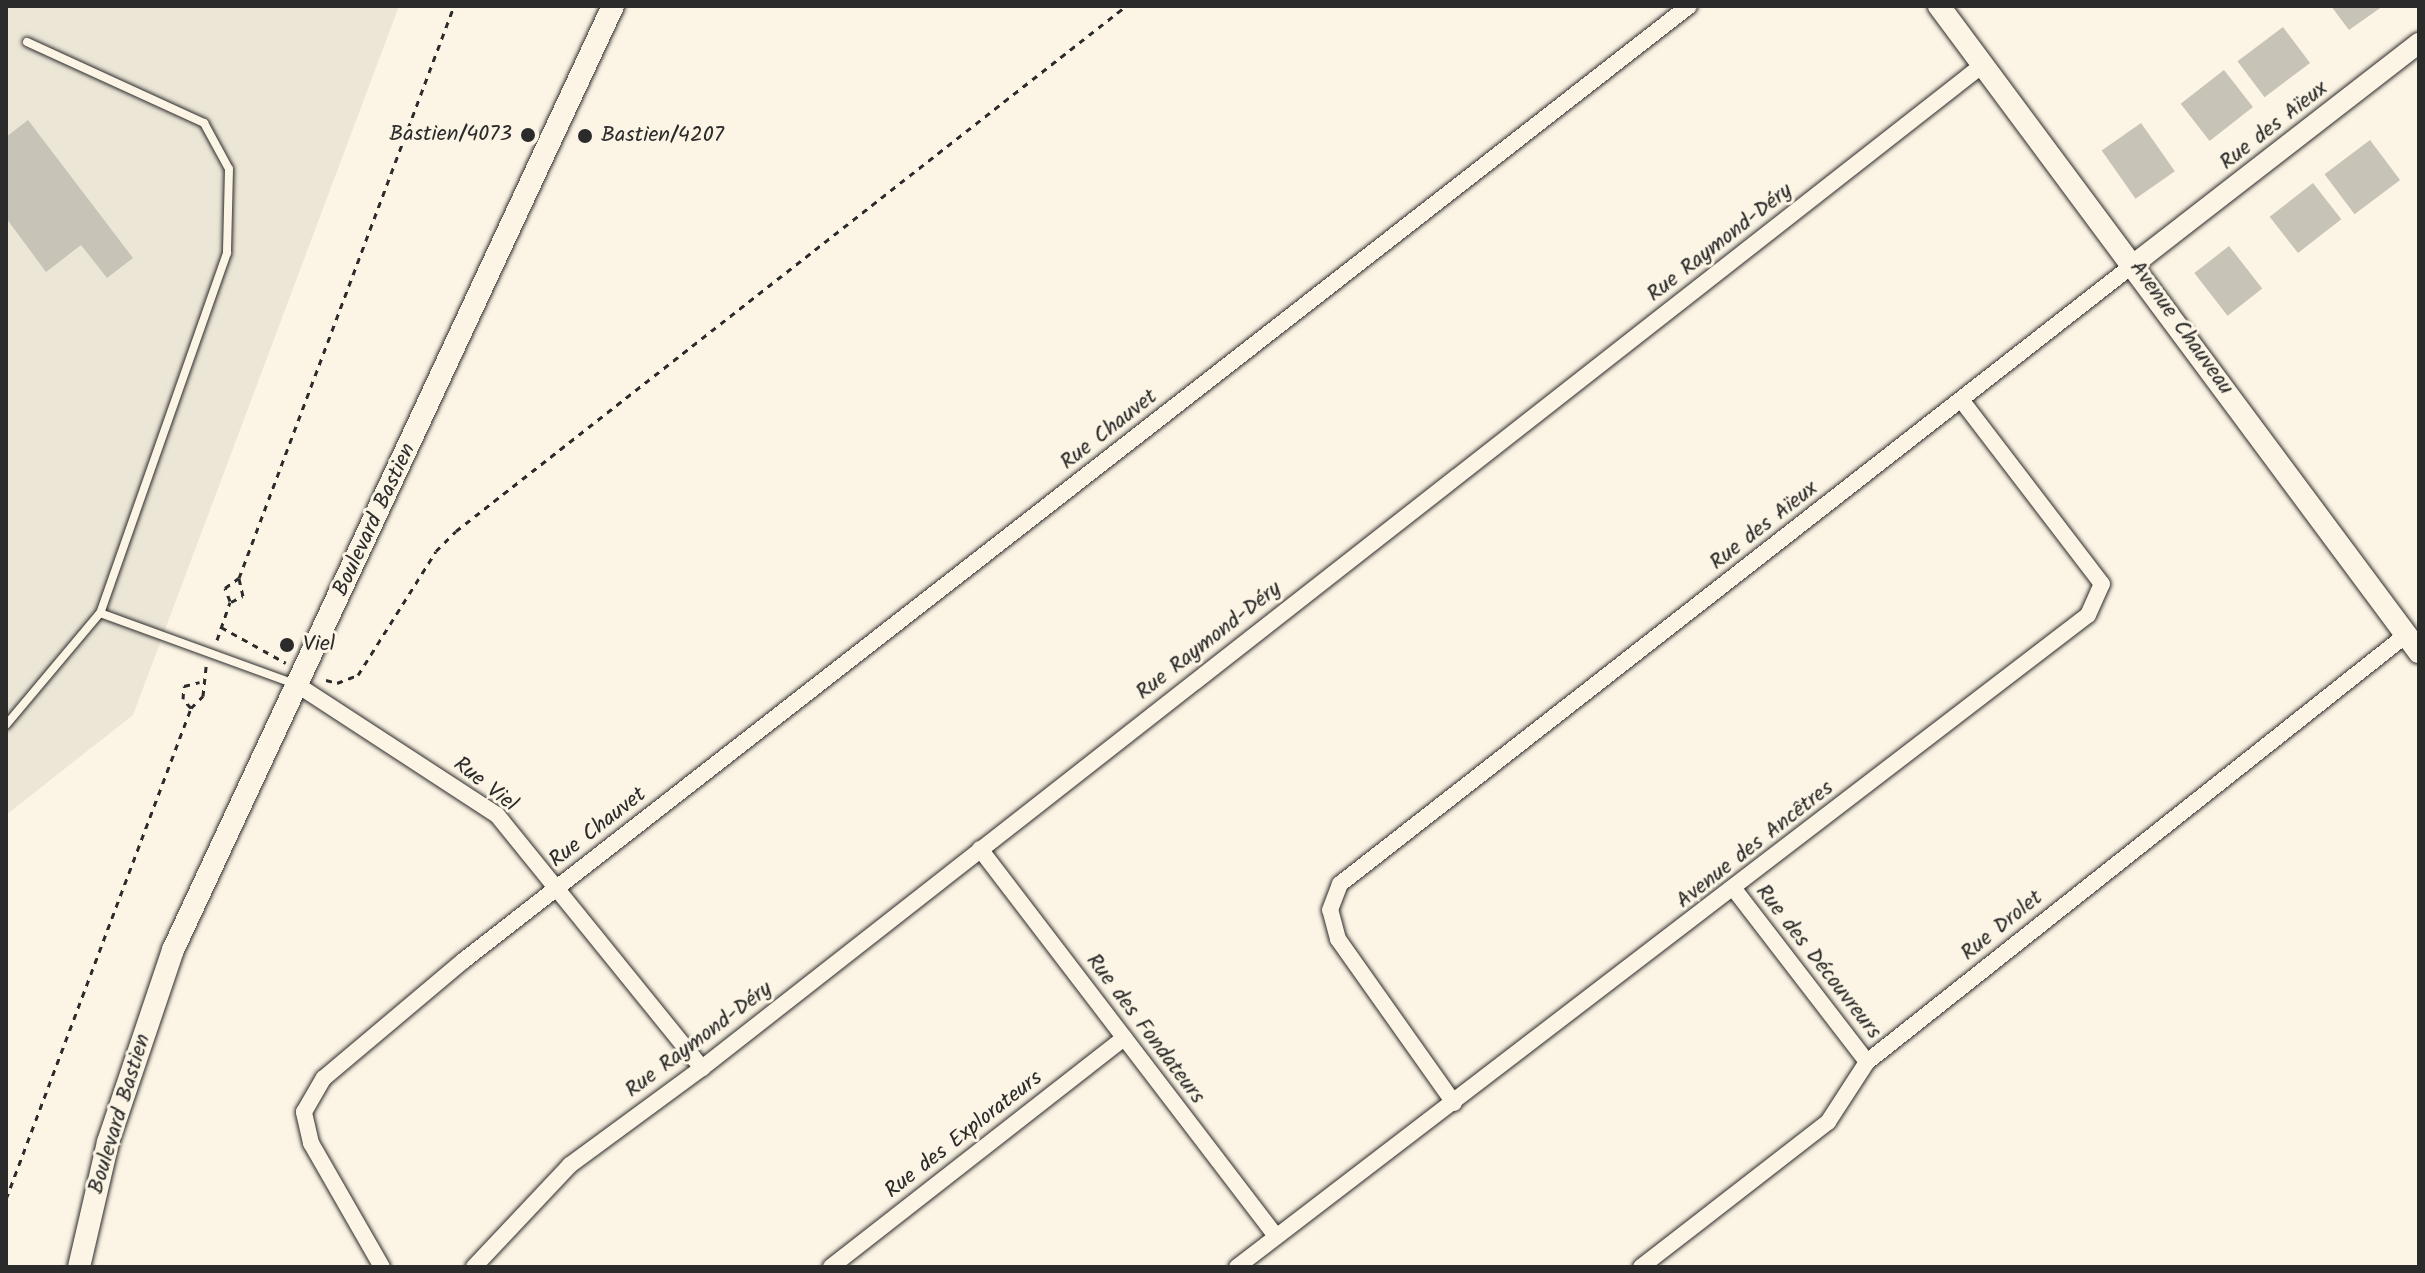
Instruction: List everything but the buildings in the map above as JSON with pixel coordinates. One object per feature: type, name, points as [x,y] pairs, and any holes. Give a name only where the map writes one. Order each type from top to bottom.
[{"type":"main road","name":"Boulevard Bastien","points":[[79,1267],[108,1142],[173,950],[613,6]]},
{"type":"main road","name":"Avenue Chauveau","points":[[1939,6],[2134,264],[2412,644]]},
{"type":"street","name":"Rue Chauvet","points":[[557,889],[1689,6]]},
{"type":"street","name":"Rue des Aïeux","points":[[1454,1103],[1338,939],[1330,910],[1340,884],[1963,402],[2134,264],[2419,43]]},
{"type":"street","name":"Rue Raymond-Déry","points":[[474,1267],[570,1165],[702,1068],[1984,64]]},
{"type":"street","name":"Avenue des Ancêtres","points":[[1237,1267],[2088,615],[2102,584],[1963,402]]},
{"type":"street","name":"Rue Drolet","points":[[1641,1267],[1828,1122],[1867,1062],[2412,644]]},
{"type":"street","name":"Rue Viel","points":[[302,678],[497,815],[702,1068]]},
{"type":"street","name":"Rue des Fondateurs","points":[[980,849],[1276,1236]]},
{"type":"street","points":[[382,1267],[311,1143],[304,1112],[324,1078],[557,889]]},
{"type":"street","name":"Rue des Découvreurs","points":[[1734,889],[1867,1062]]},
{"type":"street","name":"Rue des Explorateurs","points":[[831,1267],[1124,1038]]},
{"type":"lane","points":[[6,725],[100,613],[227,253],[229,169],[204,123],[27,42]]},
{"type":"lane","points":[[100,613],[302,678]]},
{"type":"path","points":[[230,602],[243,596],[239,578],[454,6]]},
{"type":"path","points":[[221,627],[302,678],[337,683],[358,675],[429,562],[456,531],[1126,6]]},
{"type":"path","points":[[214,647],[230,602],[225,588],[239,578]]},
{"type":"path","points":[[6,1199],[191,708],[203,696],[200,682],[205,669]]},
{"type":"path","points":[[191,708],[183,699],[184,686],[200,682]]},
{"type":"shaded area","points":[[6,6],[399,6],[133,715],[6,815]]},
{"type":"place","name":"Bastien/4073","points":[[528,135]]},
{"type":"place","name":"Bastien/4207","points":[[585,136]]},
{"type":"place","name":"Viel","points":[[287,645]]}]
